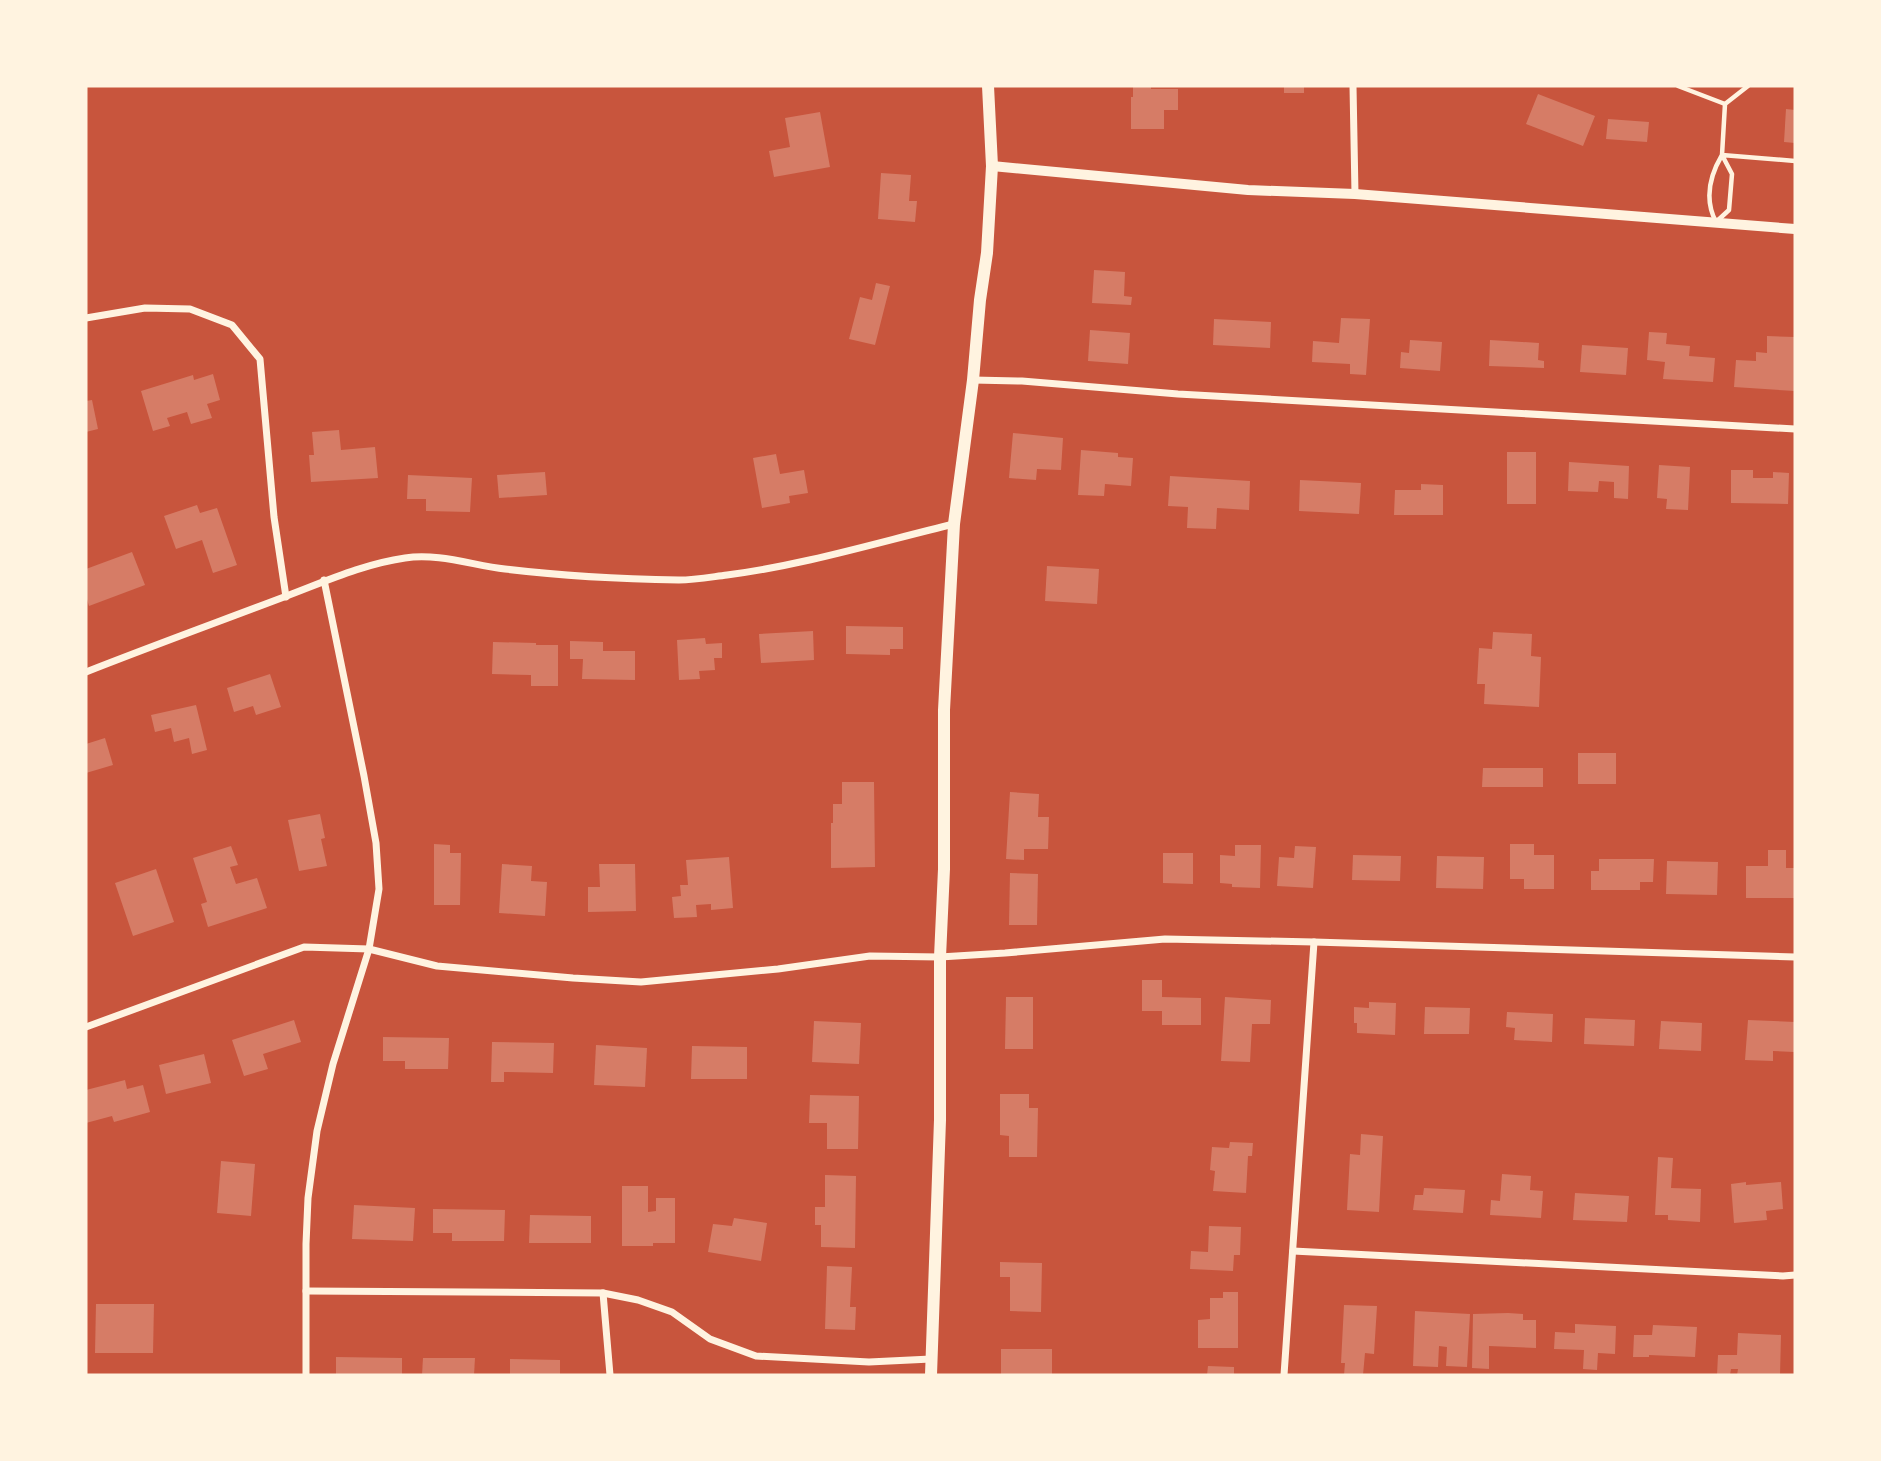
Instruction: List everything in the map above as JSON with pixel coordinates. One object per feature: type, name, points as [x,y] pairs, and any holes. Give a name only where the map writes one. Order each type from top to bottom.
[{"type":"main road","points":[[931,1375],[940,1120],[944,710],[954,524],[987,253],[992,166],[988,86]]},
{"type":"street","points":[[1353,86],[1355,194]]},
{"type":"street","points":[[992,166],[1248,190],[1355,194],[1795,229]]},
{"type":"street","points":[[86,318],[145,308],[190,309],[232,325],[260,359],[274,517],[286,597]]},
{"type":"street","points":[[972,380],[1795,429]]},
{"type":"street","points":[[86,672],[286,597],[324,580],[409,557],[454,559],[545,574],[684,580],[752,572],[954,524]]},
{"type":"street","points":[[306,1375],[308,1198],[317,1130],[333,1063],[369,949],[379,889],[376,843],[324,580]]},
{"type":"street","points":[[86,1027],[304,947],[369,949],[437,966],[641,982],[778,969],[870,956],[940,957],[1165,939],[1795,957]]},
{"type":"street","points":[[1284,1375],[1314,942]]},
{"type":"street","points":[[1293,1251],[1795,1275]]},
{"type":"street","points":[[306,1291],[603,1293],[638,1300],[672,1312],[710,1339],[756,1356],[869,1362],[931,1359]]},
{"type":"street","points":[[603,1293],[610,1375]]},
{"type":"lane","points":[[1678,86],[1725,104]]},
{"type":"lane","points":[[1722,155],[1732,174],[1728,210],[1716,222],[1709,209],[1712,174],[1722,155],[1725,104],[1748,86]]},
{"type":"lane","points":[[1722,155],[1795,160]]},
{"type":"building","points":[[1133,86],[1178,89],[1178,110],[1164,110],[1164,129],[1131,129]]},
{"type":"building","points":[[1284,86],[1304,86],[1304,93],[1284,93]]},
{"type":"building","points":[[1538,94],[1595,116],[1583,146],[1526,124]]},
{"type":"building","points":[[1786,109],[1795,110],[1795,143],[1784,142]]},
{"type":"building","points":[[820,112],[830,167],[774,177],[769,151],[790,147],[785,118]]},
{"type":"building","points":[[1608,119],[1649,122],[1647,142],[1606,139]]},
{"type":"building","points":[[881,173],[911,175],[909,201],[917,201],[915,222],[878,219]]},
{"type":"building","points":[[1094,270],[1125,272],[1124,296],[1132,297],[1131,305],[1092,303]]},
{"type":"building","points":[[876,283],[890,286],[875,345],[849,339],[860,297],[872,300]]},
{"type":"building","points":[[1341,318],[1370,319],[1366,375],[1350,374],[1350,364],[1312,362],[1313,341],[1339,343]]},
{"type":"building","points":[[1214,319],[1271,322],[1270,348],[1213,345]]},
{"type":"building","points":[[1090,330],[1130,333],[1128,364],[1088,361]]},
{"type":"building","points":[[1649,332],[1667,333],[1666,344],[1690,346],[1689,356],[1715,358],[1713,382],[1663,379],[1665,362],[1647,360]]},
{"type":"building","points":[[1767,336],[1795,337],[1795,391],[1734,387],[1736,360],[1756,361],[1756,352],[1767,353]]},
{"type":"building","points":[[1410,340],[1442,342],[1440,371],[1400,368],[1401,352],[1409,353]]},
{"type":"building","points":[[1490,340],[1539,343],[1538,360],[1544,361],[1544,368],[1489,366]]},
{"type":"building","points":[[1582,345],[1628,348],[1626,375],[1580,372]]},
{"type":"building","points":[[213,374],[220,400],[207,404],[212,418],[191,424],[187,412],[167,418],[170,426],[153,431],[141,391],[193,375],[194,380]]},
{"type":"building","points":[[92,400],[98,429],[86,432],[86,401]]},
{"type":"building","points":[[339,430],[341,450],[375,447],[378,478],[311,482],[309,455],[314,455],[312,432]]},
{"type":"building","points":[[1013,433],[1063,438],[1061,470],[1037,469],[1036,480],[1009,478]]},
{"type":"building","points":[[1081,450],[1118,453],[1118,457],[1133,458],[1131,486],[1105,484],[1104,496],[1078,495]]},
{"type":"building","points":[[1507,452],[1536,452],[1536,504],[1507,504]]},
{"type":"building","points":[[776,454],[780,474],[804,470],[808,493],[789,496],[790,503],[762,508],[753,458]]},
{"type":"building","points":[[1569,462],[1629,466],[1628,499],[1614,498],[1614,482],[1599,481],[1598,492],[1568,491]]},
{"type":"building","points":[[1659,465],[1690,467],[1688,510],[1666,509],[1667,499],[1657,498]]},
{"type":"building","points":[[1731,470],[1753,470],[1753,478],[1773,478],[1773,472],[1789,473],[1788,504],[1731,503]]},
{"type":"building","points":[[545,472],[547,495],[499,498],[497,475]]},
{"type":"building","points":[[408,475],[472,478],[470,512],[426,511],[426,499],[407,499]]},
{"type":"building","points":[[1170,476],[1250,481],[1249,510],[1217,508],[1216,529],[1187,528],[1188,507],[1168,506]]},
{"type":"building","points":[[1300,480],[1361,483],[1359,514],[1299,511]]},
{"type":"building","points":[[1421,484],[1443,485],[1443,515],[1394,515],[1395,490],[1421,490]]},
{"type":"building","points":[[197,505],[200,513],[217,508],[237,565],[213,573],[202,540],[176,549],[164,516]]},
{"type":"building","points":[[132,552],[145,585],[89,606],[86,596],[86,569]]},
{"type":"building","points":[[1047,566],[1099,569],[1097,604],[1045,601]]},
{"type":"building","points":[[846,626],[903,627],[903,649],[890,649],[890,655],[846,654]]},
{"type":"building","points":[[813,631],[814,660],[761,663],[759,634]]},
{"type":"building","points":[[1493,632],[1532,634],[1531,656],[1541,657],[1539,707],[1484,704],[1485,684],[1477,684],[1479,648],[1492,649]]},
{"type":"building","points":[[705,638],[706,644],[722,643],[722,658],[714,658],[715,670],[699,671],[700,679],[679,680],[677,640]]},
{"type":"building","points":[[570,641],[603,642],[603,651],[635,651],[635,680],[582,679],[583,659],[570,659]]},
{"type":"building","points":[[493,642],[558,645],[558,686],[531,686],[531,675],[492,674]]},
{"type":"building","points":[[270,674],[281,707],[256,715],[253,706],[234,712],[227,688]]},
{"type":"building","points":[[196,705],[207,750],[192,754],[189,738],[174,742],[171,728],[155,732],[151,715]]},
{"type":"building","points":[[105,738],[113,765],[86,773],[86,744]]},
{"type":"building","points":[[1578,753],[1616,753],[1616,784],[1578,784]]},
{"type":"building","points":[[1483,768],[1543,768],[1543,787],[1482,787]]},
{"type":"building","points":[[842,782],[874,782],[875,867],[831,868],[833,804],[842,804]]},
{"type":"building","points":[[1010,792],[1039,794],[1038,817],[1049,817],[1048,849],[1024,849],[1024,860],[1006,859]]},
{"type":"building","points":[[320,814],[325,838],[321,839],[327,866],[299,871],[288,820]]},
{"type":"building","points":[[434,844],[450,845],[450,853],[461,853],[460,905],[434,905]]},
{"type":"building","points":[[1510,844],[1534,844],[1534,855],[1554,855],[1554,889],[1524,889],[1524,879],[1510,879]]},
{"type":"building","points":[[1235,845],[1261,845],[1260,888],[1232,887],[1232,884],[1220,883],[1220,855],[1235,856]]},
{"type":"building","points":[[231,846],[238,865],[230,867],[236,884],[257,878],[267,908],[208,927],[201,904],[207,902],[193,858]]},
{"type":"building","points":[[1295,846],[1316,847],[1313,888],[1277,886],[1279,857],[1294,858]]},
{"type":"building","points":[[1768,850],[1786,850],[1786,868],[1795,868],[1795,898],[1746,898],[1746,866],[1768,866]]},
{"type":"building","points":[[1163,853],[1193,853],[1193,884],[1163,883]]},
{"type":"building","points":[[1353,855],[1401,856],[1400,881],[1352,880]]},
{"type":"building","points":[[1437,856],[1484,857],[1483,889],[1436,888]]},
{"type":"building","points":[[729,857],[733,908],[711,910],[711,904],[696,905],[697,917],[674,918],[672,897],[681,896],[680,885],[688,885],[686,860]]},
{"type":"building","points":[[1599,859],[1654,859],[1653,882],[1640,882],[1640,890],[1591,890],[1591,871],[1599,871]]},
{"type":"building","points":[[1667,861],[1718,862],[1717,895],[1666,894]]},
{"type":"building","points":[[502,864],[532,866],[531,881],[547,882],[545,916],[499,913]]},
{"type":"building","points":[[599,864],[635,864],[636,911],[588,912],[588,887],[600,887]]},
{"type":"building","points":[[156,869],[174,922],[133,936],[115,883]]},
{"type":"building","points":[[1010,873],[1038,874],[1037,925],[1009,925]]},
{"type":"building","points":[[1142,980],[1162,980],[1162,997],[1201,998],[1201,1025],[1162,1025],[1162,1011],[1142,1011]]},
{"type":"building","points":[[1006,997],[1033,997],[1033,1049],[1005,1049]]},
{"type":"building","points":[[1225,997],[1271,1000],[1270,1024],[1252,1024],[1250,1062],[1221,1061]]},
{"type":"building","points":[[1369,1002],[1396,1003],[1395,1035],[1357,1033],[1354,1007],[1369,1008]]},
{"type":"building","points":[[1425,1007],[1470,1008],[1469,1034],[1424,1034]]},
{"type":"building","points":[[1507,1012],[1553,1014],[1552,1042],[1514,1040],[1515,1028],[1506,1027]]},
{"type":"building","points":[[1585,1018],[1635,1020],[1634,1046],[1584,1044]]},
{"type":"building","points":[[294,1020],[301,1042],[263,1054],[268,1069],[244,1076],[232,1040]]},
{"type":"building","points":[[1748,1020],[1795,1022],[1794,1052],[1773,1051],[1773,1061],[1745,1060]]},
{"type":"building","points":[[814,1021],[861,1023],[859,1064],[812,1062]]},
{"type":"building","points":[[1661,1021],[1702,1023],[1701,1051],[1659,1049]]},
{"type":"building","points":[[383,1037],[449,1038],[448,1069],[405,1069],[405,1061],[383,1061]]},
{"type":"building","points":[[492,1042],[554,1043],[553,1073],[504,1072],[504,1082],[491,1082]]},
{"type":"building","points":[[596,1045],[647,1048],[645,1087],[594,1085]]},
{"type":"building","points":[[692,1046],[747,1047],[747,1079],[691,1079]]},
{"type":"building","points":[[204,1054],[211,1083],[166,1094],[159,1065]]},
{"type":"building","points":[[125,1080],[127,1089],[143,1085],[150,1112],[114,1122],[112,1116],[86,1123],[86,1090]]},
{"type":"building","points":[[1000,1094],[1029,1094],[1029,1108],[1038,1108],[1037,1157],[1009,1157],[1009,1136],[1000,1135]]},
{"type":"building","points":[[810,1095],[859,1096],[858,1149],[827,1149],[827,1123],[809,1123]]},
{"type":"building","points":[[1361,1134],[1383,1136],[1379,1212],[1347,1210],[1350,1154],[1360,1155]]},
{"type":"building","points":[[1230,1142],[1253,1143],[1252,1156],[1248,1156],[1246,1193],[1213,1191],[1215,1171],[1210,1170],[1212,1147],[1229,1148]]},
{"type":"building","points":[[1658,1157],[1673,1158],[1671,1188],[1701,1189],[1700,1222],[1668,1220],[1668,1215],[1655,1215]]},
{"type":"building","points":[[221,1161],[255,1164],[251,1216],[217,1213]]},
{"type":"building","points":[[1502,1174],[1531,1176],[1530,1190],[1543,1191],[1541,1218],[1490,1215],[1491,1200],[1500,1201]]},
{"type":"building","points":[[825,1175],[856,1176],[855,1248],[821,1247],[821,1225],[815,1225],[815,1207],[825,1207]]},
{"type":"building","points":[[1746,1182],[1746,1185],[1781,1182],[1783,1209],[1766,1211],[1767,1220],[1734,1223],[1731,1184]]},
{"type":"building","points":[[622,1186],[648,1186],[648,1212],[656,1211],[656,1198],[675,1198],[675,1243],[622,1246]]},
{"type":"building","points":[[1424,1188],[1465,1190],[1463,1213],[1413,1210],[1415,1195],[1423,1195]]},
{"type":"building","points":[[1575,1193],[1629,1196],[1627,1222],[1573,1220]]},
{"type":"building","points":[[354,1205],[415,1208],[413,1241],[352,1239]]},
{"type":"building","points":[[433,1209],[505,1210],[504,1241],[452,1241],[452,1233],[433,1233]]},
{"type":"building","points":[[530,1215],[591,1216],[591,1243],[529,1243]]},
{"type":"building","points":[[734,1218],[767,1223],[761,1261],[708,1252],[713,1224],[732,1226]]},
{"type":"building","points":[[1209,1226],[1241,1227],[1240,1255],[1234,1255],[1233,1271],[1190,1269],[1191,1251],[1208,1252]]},
{"type":"building","points":[[1000,1262],[1042,1263],[1041,1312],[1010,1311],[1010,1277],[1000,1277]]},
{"type":"building","points":[[827,1266],[852,1267],[850,1307],[856,1307],[855,1330],[825,1329]]},
{"type":"building","points":[[1223,1292],[1238,1292],[1238,1348],[1198,1348],[1198,1320],[1210,1319],[1210,1298],[1223,1298]]},
{"type":"building","points":[[96,1304],[154,1304],[153,1353],[95,1353]]},
{"type":"building","points":[[1344,1305],[1377,1306],[1374,1354],[1365,1353],[1363,1375],[1344,1375],[1345,1363],[1341,1363]]},
{"type":"building","points":[[1415,1311],[1470,1314],[1467,1367],[1446,1366],[1447,1347],[1439,1346],[1438,1367],[1413,1366]]},
{"type":"building","points":[[1473,1314],[1523,1314],[1523,1320],[1536,1320],[1536,1348],[1489,1346],[1489,1369],[1472,1368]]},
{"type":"building","points":[[1575,1324],[1616,1326],[1615,1354],[1598,1353],[1597,1370],[1583,1369],[1584,1350],[1554,1349],[1555,1332],[1575,1333]]},
{"type":"building","points":[[1653,1325],[1697,1327],[1695,1357],[1633,1357],[1634,1335],[1652,1335]]},
{"type":"building","points":[[1738,1333],[1781,1335],[1780,1375],[1737,1375],[1738,1369],[1731,1369],[1730,1375],[1717,1375],[1718,1355],[1737,1355]]},
{"type":"building","points":[[1001,1349],[1052,1349],[1052,1375],[1001,1375]]},
{"type":"building","points":[[336,1357],[402,1358],[402,1375],[336,1375]]},
{"type":"building","points":[[423,1358],[475,1358],[474,1375],[422,1375]]},
{"type":"building","points":[[510,1359],[560,1360],[560,1375],[510,1375]]},
{"type":"building","points":[[1208,1366],[1234,1367],[1234,1375],[1207,1375]]}]
